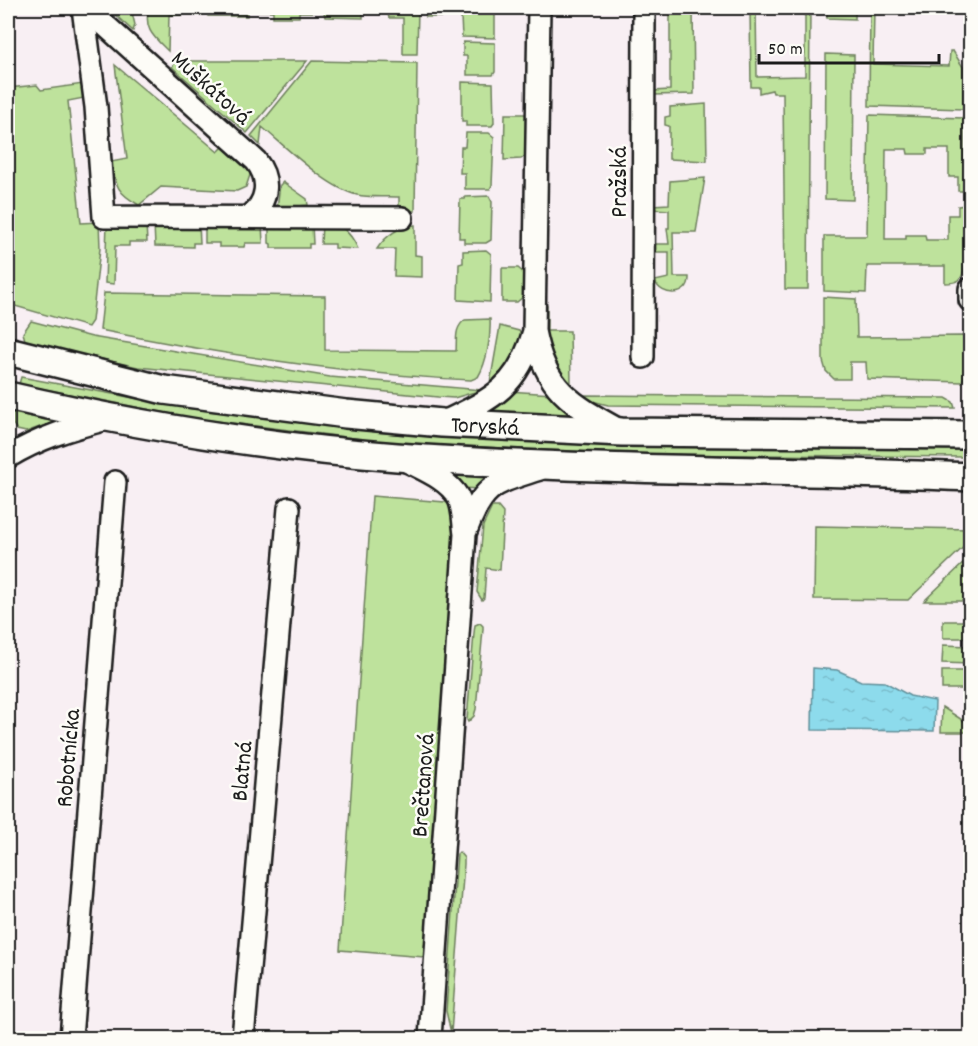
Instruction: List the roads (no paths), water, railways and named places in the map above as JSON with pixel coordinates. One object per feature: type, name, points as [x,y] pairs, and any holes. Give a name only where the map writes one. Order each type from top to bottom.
[{"type":"street","name":"Muškátová","points":[[84,8],[256,161],[265,176],[266,187],[264,200],[258,210],[249,217],[104,217],[96,107],[84,8]]},
{"type":"street","points":[[539,8],[534,331],[540,356],[553,383],[580,408],[622,432]]},
{"type":"street","name":"Pražská","points":[[642,357],[644,8]]},
{"type":"street","points":[[249,217],[402,218]]},
{"type":"street","points":[[970,289],[970,300]]},
{"type":"street","points":[[442,423],[476,406],[502,389],[517,373],[525,359],[534,331]]},
{"type":"street","name":"Toryská","points":[[9,352],[164,390],[346,414],[442,423],[622,432],[970,435]]},
{"type":"street","name":"Toryská","points":[[8,396],[267,443],[399,457],[964,480]]},
{"type":"street","points":[[8,457],[33,442],[70,428],[114,417]]},
{"type":"street","points":[[399,457],[440,478],[449,486],[459,499],[465,534]]},
{"type":"street","points":[[465,534],[474,510],[488,491],[506,479],[552,465]]},
{"type":"street","name":"Robotnícka","points":[[71,1038],[115,482]]},
{"type":"street","name":"Blatná","points":[[243,1038],[289,508]]},
{"type":"street","name":"Brečtanová","points":[[430,1038],[465,534]]},
{"type":"water","points":[[813,668],[837,670],[861,681],[885,682],[910,696],[935,701],[934,731],[812,730]]}]
